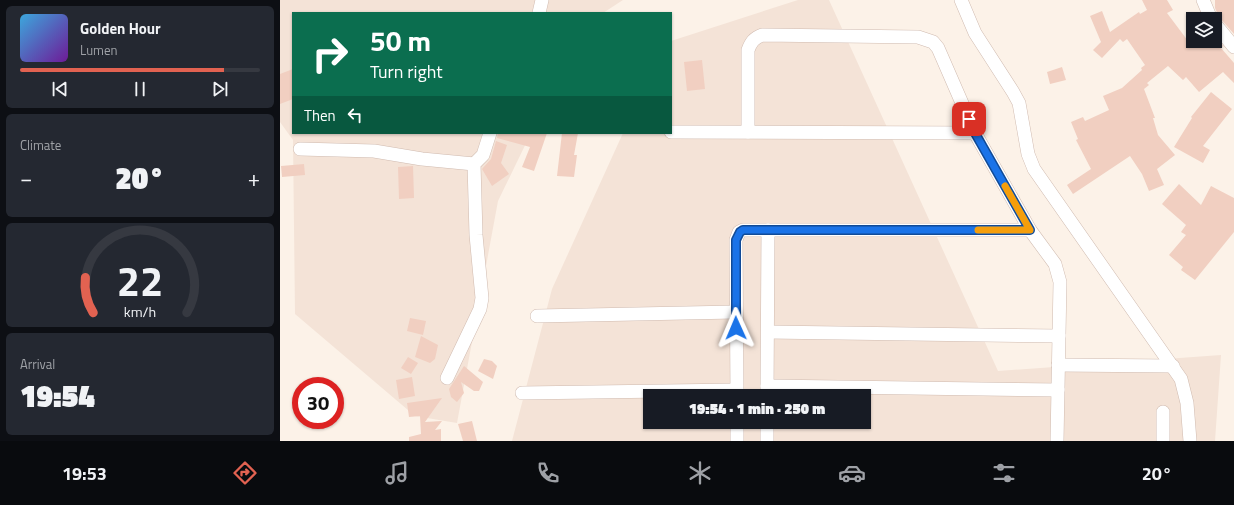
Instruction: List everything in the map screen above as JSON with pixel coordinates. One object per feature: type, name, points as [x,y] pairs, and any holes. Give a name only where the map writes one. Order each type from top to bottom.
[{"type":"street","points":[[539,12],[542,0]]},
{"type":"street","points":[[960,0],[975,32],[1019,103],[1028,154],[1034,169],[1173,366],[1185,390],[1190,441]]},
{"type":"street","points":[[1203,0],[1208,12]]},
{"type":"street","points":[[1222,32],[1234,47]]},
{"type":"street","points":[[748,132],[748,50],[756,37],[762,35],[918,37],[926,39],[938,48],[975,133],[1030,230],[1055,264],[1058,273],[1060,282],[1057,441]]},
{"type":"street","points":[[672,132],[975,133]]},
{"type":"street","points":[[447,378],[480,309],[482,298],[476,235],[474,164],[483,155],[490,134]]},
{"type":"street","points":[[300,149],[374,151],[422,159],[474,164]]},
{"type":"street","points":[[737,389],[735,312],[737,235],[743,230],[1030,230]]},
{"type":"street","points":[[767,389],[768,230]]},
{"type":"street","points":[[537,316],[735,312]]},
{"type":"street","points":[[768,332],[1059,336]]},
{"type":"street","points":[[1058,365],[1173,366]]},
{"type":"street","points":[[871,391],[1058,390]]},
{"type":"street","points":[[522,393],[643,393]]},
{"type":"street","points":[[1163,412],[1163,441]]},
{"type":"street","points":[[737,429],[737,441]]},
{"type":"street","points":[[767,429],[767,441]]},
{"type":"shaded area","points":[[280,0],[623,0],[605,12],[292,12],[292,134],[531,134],[498,201],[457,423],[415,416],[295,314],[293,140],[280,122]]},
{"type":"shaded area","points":[[798,0],[829,0],[998,371],[1221,355],[1215,441],[512,441],[552,289],[623,134],[672,134],[672,41]]},
{"type":"building","points":[[1142,0],[1167,0],[1173,10],[1167,13],[1186,38],[1186,48],[1221,48],[1234,63],[1234,83],[1223,72],[1199,92],[1186,77],[1183,80],[1168,66],[1147,83],[1149,85],[1144,89],[1155,118],[1153,118],[1158,135],[1175,155],[1157,169],[1164,185],[1149,191],[1142,174],[1130,156],[1073,194],[1067,185],[1091,169],[1076,140],[1078,139],[1071,122],[1083,117],[1085,121],[1109,110],[1103,96],[1122,88],[1142,70],[1141,68],[1145,65],[1127,39],[1123,42],[1120,39],[1102,58],[1093,50],[1101,42],[1090,16],[1102,11],[1110,32],[1139,12],[1140,14],[1147,10]]},
{"type":"building","points":[[1215,0],[1234,0],[1234,34],[1222,20],[1222,12],[1217,12]]},
{"type":"building","points":[[702,60],[705,89],[687,91],[684,62]]},
{"type":"building","points":[[1062,67],[1066,80],[1050,84],[1047,72]]},
{"type":"building","points":[[292,69],[292,99],[280,104],[280,74]]},
{"type":"building","points":[[1211,92],[1232,109],[1203,146],[1210,150],[1203,163],[1174,147],[1192,118],[1191,117]]},
{"type":"building","points":[[498,134],[547,134],[534,171],[522,167],[530,147],[497,138]]},
{"type":"building","points":[[562,134],[578,134],[574,155],[577,155],[574,177],[557,176]]},
{"type":"building","points":[[496,141],[507,145],[501,163],[509,174],[492,186],[482,169],[491,159]]},
{"type":"building","points":[[304,164],[305,175],[282,177],[281,166]]},
{"type":"building","points":[[413,166],[414,198],[399,199],[398,167]]},
{"type":"building","points":[[1179,184],[1201,205],[1211,186],[1234,198],[1234,232],[1195,280],[1181,270],[1183,267],[1169,255],[1186,235],[1181,232],[1186,225],[1162,204]]},
{"type":"building","points":[[410,318],[426,321],[423,335],[407,331]]},
{"type":"building","points":[[421,336],[438,345],[435,359],[430,363],[415,357]]},
{"type":"building","points":[[408,357],[418,363],[411,374],[401,368]]},
{"type":"building","points":[[484,359],[492,361],[497,366],[493,379],[478,371]]},
{"type":"building","points":[[464,366],[483,382],[479,391],[474,391],[461,382],[464,393],[457,402],[451,397],[449,389]]},
{"type":"building","points":[[412,377],[415,396],[399,399],[396,380]]},
{"type":"building","points":[[442,398],[425,422],[442,421],[435,430],[441,429],[441,441],[409,441],[409,437],[421,434],[420,416],[409,417],[407,403]]},
{"type":"building","points":[[472,421],[477,441],[463,441],[458,424]]},
{"type":"slow traffic","points":[[978,230],[1030,230],[1005,186]]},
{"type":"route","points":[[736,328],[736,240],[737,235],[743,230],[1030,230],[975,133],[969,119]]}]
